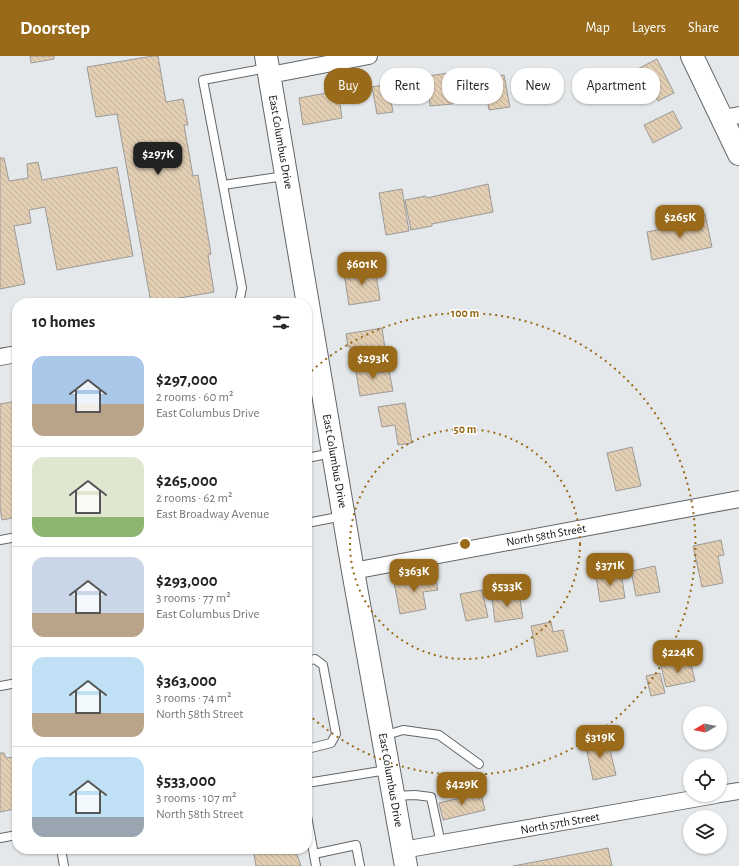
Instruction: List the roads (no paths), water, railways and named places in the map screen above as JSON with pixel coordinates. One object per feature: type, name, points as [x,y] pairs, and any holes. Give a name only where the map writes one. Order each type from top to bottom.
[{"type":"main road","points":[[692,56],[731,116],[739,154]]},
{"type":"main road","name":"East Columbus Drive","points":[[268,66],[286,176],[301,298]]},
{"type":"main road","name":"East Columbus Drive","points":[[312,354],[333,453],[404,858]]},
{"type":"street","points":[[268,66],[369,56]]},
{"type":"street","points":[[0,357],[12,355]]},
{"type":"street","name":"North 58th Street","points":[[353,571],[739,499]]},
{"type":"street","points":[[727,793],[739,791]]},
{"type":"street","name":"North 57th Street","points":[[404,858],[441,844],[683,801]]},
{"type":"lane","points":[[240,298],[242,288],[203,80],[268,66]]},
{"type":"lane","points":[[223,185],[286,176]]},
{"type":"lane","points":[[312,457],[333,453]]},
{"type":"lane","points":[[312,522],[344,516]]},
{"type":"lane","points":[[0,540],[12,538]]},
{"type":"lane","points":[[312,660],[315,659],[323,665],[336,734],[331,743],[312,747]]},
{"type":"lane","points":[[0,686],[12,684]]},
{"type":"lane","points":[[383,736],[404,730],[439,735],[479,764]]},
{"type":"lane","points":[[312,782],[389,769]]},
{"type":"lane","points":[[393,796],[415,795],[431,797],[441,844]]},
{"type":"lane","points":[[0,838],[12,836]]},
{"type":"lane","points":[[312,843],[316,866]]},
{"type":"lane","points":[[314,854],[356,845],[360,866]]},
{"type":"lane","points":[[62,854],[64,866]]}]
